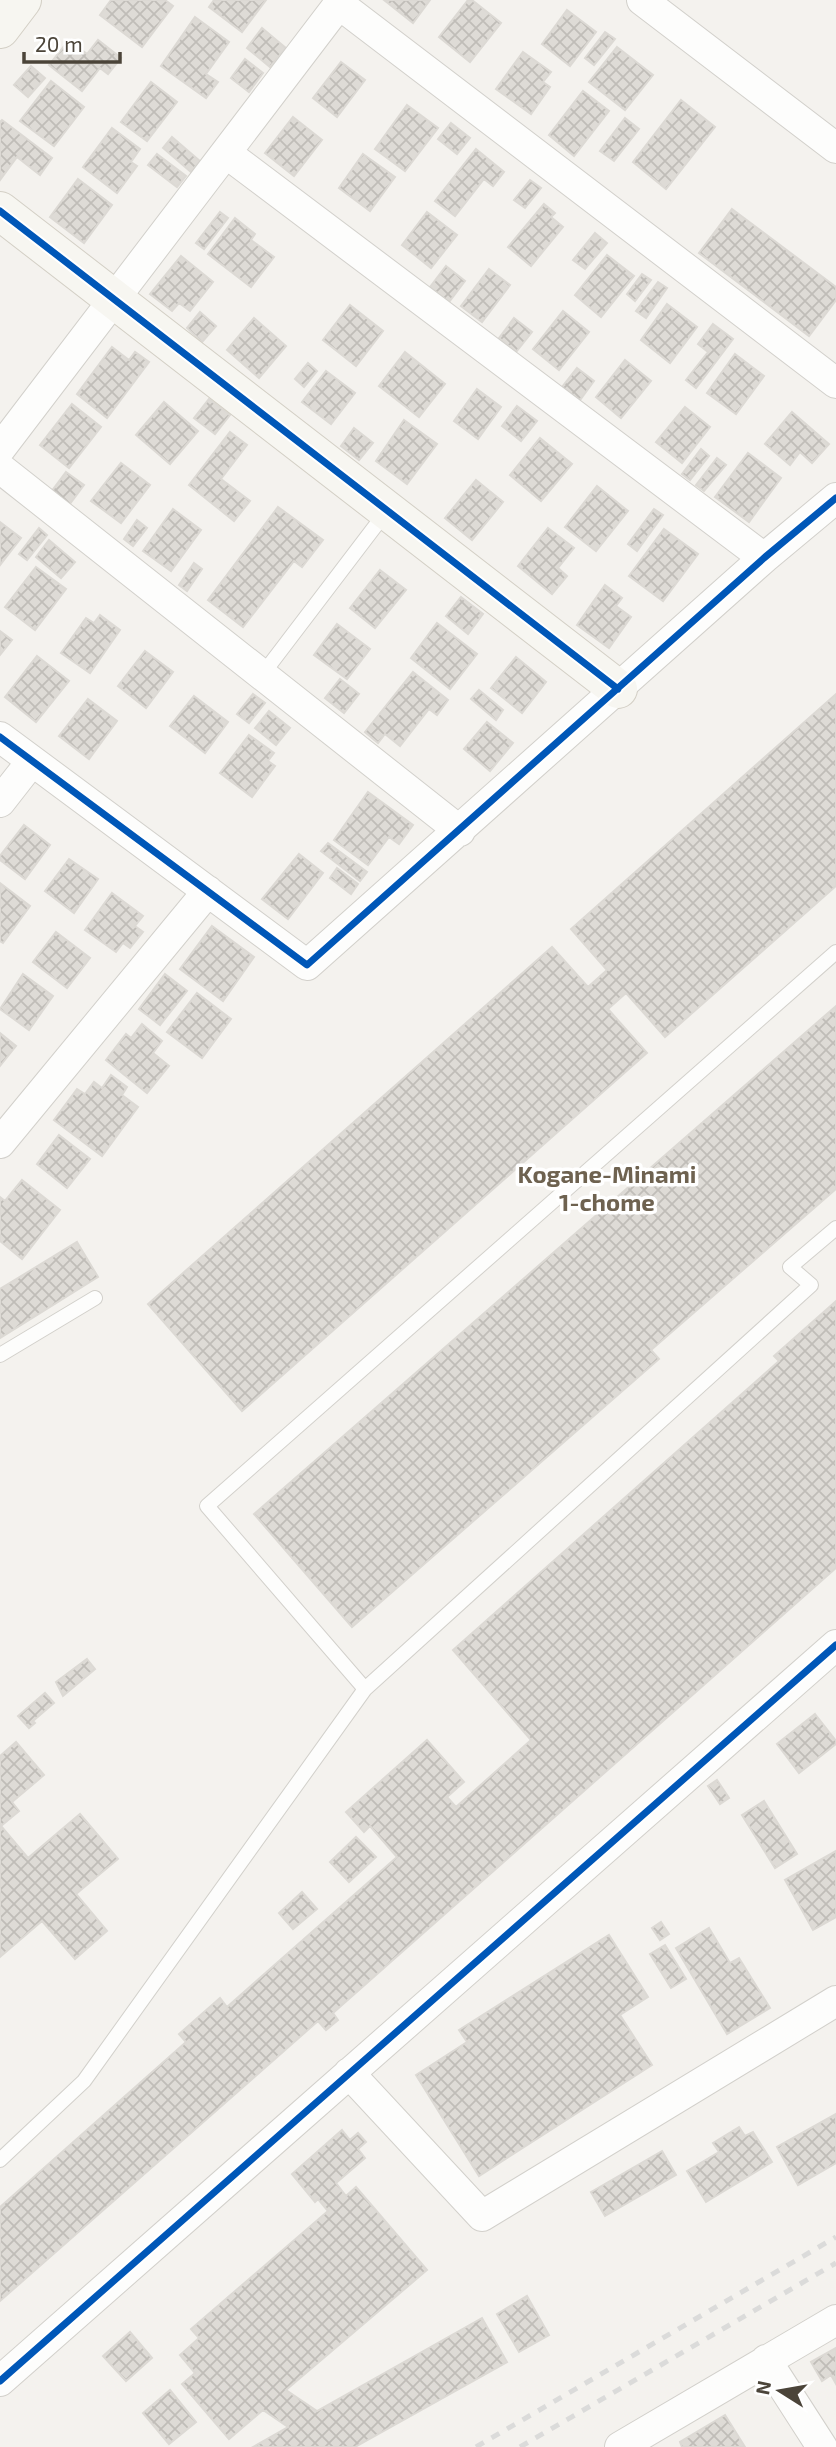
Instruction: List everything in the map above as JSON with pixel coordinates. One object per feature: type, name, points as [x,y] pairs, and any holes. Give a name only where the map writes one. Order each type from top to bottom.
[{"type":"street","points":[[0,29],[22,0]]},
{"type":"street","points":[[642,0],[836,148]]},
{"type":"street","points":[[0,449],[340,2],[836,383]]},
{"type":"street","points":[[226,153],[764,558]]},
{"type":"street","points":[[0,211],[618,689]]},
{"type":"street","points":[[0,468],[460,831]]},
{"type":"street","points":[[0,737],[307,965],[764,558],[836,498]]},
{"type":"street","points":[[0,802],[32,761]]},
{"type":"street","points":[[0,1143],[208,891]]},
{"type":"street","points":[[0,2381],[836,1644]]},
{"type":"street","points":[[349,2073],[482,2216],[836,2001]]},
{"type":"street","points":[[620,2447],[836,2320]]},
{"type":"street","points":[[766,2360],[822,2447]]},
{"type":"lane","points":[[262,675],[387,510]]},
{"type":"lane","points":[[365,1689],[207,1506],[836,952]]},
{"type":"lane","points":[[0,2160],[84,2081],[365,1689],[811,1285],[790,1267],[836,1227]]},
{"type":"lane","points":[[0,1355],[95,1298]]},
{"type":"building","points":[[111,0],[165,0],[173,6],[142,47],[100,15]]},
{"type":"building","points":[[214,0],[266,0],[242,32],[209,7]]},
{"type":"building","points":[[384,0],[430,0],[413,23]]},
{"type":"building","points":[[468,0],[472,0],[501,23],[470,62],[439,37]]},
{"type":"building","points":[[567,10],[596,32],[570,66],[542,44]]},
{"type":"building","points":[[195,17],[229,42],[206,74],[218,82],[206,98],[161,66]]},
{"type":"building","points":[[262,28],[286,48],[270,67],[247,48]]},
{"type":"building","points":[[605,32],[615,39],[594,65],[585,58]]},
{"type":"building","points":[[69,40],[87,54],[98,40],[121,58],[108,74],[100,68],[82,91],[49,65]]},
{"type":"building","points":[[617,47],[653,75],[625,110],[589,82]]},
{"type":"building","points":[[523,52],[551,72],[543,82],[550,87],[531,114],[496,89]]},
{"type":"building","points":[[245,59],[263,73],[249,92],[231,78]]},
{"type":"building","points":[[341,62],[365,80],[337,117],[313,98]]},
{"type":"building","points":[[31,66],[45,78],[28,97],[14,85]]},
{"type":"building","points":[[51,81],[84,107],[54,146],[20,121]]},
{"type":"building","points":[[151,82],[177,102],[147,141],[121,122]]},
{"type":"building","points":[[583,91],[609,111],[574,156],[549,135]]},
{"type":"building","points":[[681,100],[715,127],[666,189],[633,162]]},
{"type":"building","points":[[407,105],[438,128],[405,171],[375,149]]},
{"type":"building","points":[[293,117],[322,140],[294,176],[265,153]]},
{"type":"building","points":[[625,118],[639,129],[614,161],[600,151]]},
{"type":"building","points":[[2,120],[52,158],[40,175],[17,157],[0,180]]},
{"type":"building","points":[[451,123],[470,138],[457,154],[438,139]]},
{"type":"building","points":[[112,128],[140,149],[131,162],[137,166],[117,193],[83,167]]},
{"type":"building","points":[[172,137],[200,161],[191,172],[163,148]]},
{"type":"building","points":[[476,149],[504,172],[493,186],[484,179],[455,216],[435,201]]},
{"type":"building","points":[[157,154],[186,176],[177,187],[148,165]]},
{"type":"building","points":[[363,154],[395,177],[370,211],[339,188]]},
{"type":"building","points":[[78,179],[112,205],[84,243],[50,217]]},
{"type":"building","points":[[530,180],[541,188],[525,208],[514,200]]},
{"type":"building","points":[[544,204],[555,213],[551,217],[563,227],[531,266],[508,247]]},
{"type":"building","points":[[732,209],[836,287],[836,300],[809,336],[699,253]]},
{"type":"building","points":[[220,212],[228,218],[204,249],[196,243]]},
{"type":"building","points":[[427,212],[457,235],[431,268],[402,245]]},
{"type":"building","points":[[235,218],[255,234],[251,240],[274,257],[251,287],[208,254]]},
{"type":"building","points":[[595,233],[607,243],[585,269],[573,260]]},
{"type":"building","points":[[607,255],[634,276],[601,317],[575,295]]},
{"type":"building","points":[[181,256],[213,282],[190,311],[179,303],[172,311],[150,294]]},
{"type":"building","points":[[446,266],[465,281],[449,302],[430,287]]},
{"type":"building","points":[[489,269],[510,285],[482,322],[461,306]]},
{"type":"building","points":[[642,274],[651,280],[635,301],[627,294]]},
{"type":"building","points":[[658,282],[667,288],[646,318],[636,311]]},
{"type":"building","points":[[667,304],[697,327],[670,363],[641,340]]},
{"type":"building","points":[[350,305],[383,331],[356,366],[323,340]]},
{"type":"building","points":[[563,311],[589,332],[559,370],[533,349]]},
{"type":"building","points":[[200,312],[216,326],[202,342],[187,328]]},
{"type":"building","points":[[254,318],[286,346],[259,378],[227,350]]},
{"type":"building","points":[[514,318],[532,332],[516,352],[499,338]]},
{"type":"building","points":[[713,324],[733,339],[696,388],[686,380],[708,352],[698,344]]},
{"type":"building","points":[[112,347],[129,360],[135,352],[149,362],[107,418],[77,394]]},
{"type":"building","points":[[405,352],[445,384],[419,417],[379,386]]},
{"type":"building","points":[[735,354],[764,376],[736,414],[707,393]]},
{"type":"building","points":[[625,360],[651,381],[621,418],[596,397]]},
{"type":"building","points":[[308,363],[317,371],[304,387],[295,379]]},
{"type":"building","points":[[577,368],[594,381],[580,400],[562,387]]},
{"type":"building","points":[[326,371],[355,393],[331,424],[302,402]]},
{"type":"building","points":[[477,389],[501,407],[478,439],[454,421]]},
{"type":"building","points":[[209,399],[230,415],[215,434],[194,418]]},
{"type":"building","points":[[164,402],[198,431],[170,464],[136,435]]},
{"type":"building","points":[[72,404],[101,427],[69,468],[40,445]]},
{"type":"building","points":[[517,406],[537,421],[521,441],[502,426]]},
{"type":"building","points":[[685,407],[710,427],[682,463],[656,442]]},
{"type":"building","points":[[792,412],[829,444],[812,463],[800,452],[790,465],[765,444]]},
{"type":"building","points":[[404,420],[437,444],[407,484],[376,461]]},
{"type":"building","points":[[354,428],[373,443],[359,460],[341,446]]},
{"type":"building","points":[[230,432],[247,445],[221,479],[250,501],[234,521],[189,485]]},
{"type":"building","points":[[540,438],[572,464],[541,501],[510,475]]},
{"type":"building","points":[[701,449],[709,456],[690,480],[682,474]]},
{"type":"building","points":[[748,453],[781,478],[749,522],[715,497]]},
{"type":"building","points":[[717,458],[726,465],[704,491],[696,485]]},
{"type":"building","points":[[121,463],[150,485],[121,523],[91,501]]},
{"type":"building","points":[[66,472],[84,485],[69,505],[51,492]]},
{"type":"building","points":[[476,480],[503,502],[472,540],[445,518]]},
{"type":"building","points":[[597,486],[628,511],[596,551],[565,527]]},
{"type":"building","points":[[278,507],[323,540],[302,567],[294,561],[243,627],[208,600]]},
{"type":"building","points":[[173,509],[201,530],[171,571],[143,551]]},
{"type":"building","points":[[654,509],[663,515],[637,551],[628,544]]},
{"type":"building","points":[[137,520],[147,528],[133,546],[124,539]]},
{"type":"building","points":[[0,522],[21,538],[0,565]]},
{"type":"building","points":[[39,528],[47,535],[27,560],[19,554]]},
{"type":"building","points":[[548,528],[574,548],[558,568],[567,576],[552,594],[518,566]]},
{"type":"building","points":[[664,529],[698,554],[663,601],[629,576]]},
{"type":"building","points":[[49,540],[75,562],[61,578],[36,557]]},
{"type":"building","points":[[194,563],[202,569],[187,591],[179,585]]},
{"type":"building","points":[[36,567],[66,589],[35,630],[5,607]]},
{"type":"building","points":[[380,570],[406,590],[375,628],[350,608]]},
{"type":"building","points":[[605,585],[622,598],[616,606],[631,617],[609,648],[577,625]]},
{"type":"building","points":[[461,597],[483,614],[468,634],[446,616]]},
{"type":"building","points":[[100,615],[120,630],[90,673],[61,653],[86,618],[94,623]]},
{"type":"building","points":[[437,623],[477,654],[450,689],[411,658]]},
{"type":"building","points":[[337,624],[370,649],[347,679],[314,655]]},
{"type":"building","points":[[0,631],[12,640],[0,655]]},
{"type":"building","points":[[145,651],[173,672],[146,708],[118,686]]},
{"type":"building","points":[[37,656],[69,681],[36,722],[5,697]]},
{"type":"building","points":[[516,657],[546,682],[522,713],[491,688]]},
{"type":"building","points":[[413,672],[448,700],[437,715],[429,709],[400,746],[385,734],[378,743],[365,732]]},
{"type":"building","points":[[340,679],[359,694],[344,713],[325,698]]},
{"type":"building","points":[[479,690],[503,710],[496,720],[471,699]]},
{"type":"building","points":[[253,694],[265,703],[249,723],[237,714]]},
{"type":"building","points":[[836,694],[836,886],[665,1037],[626,993],[608,1009],[647,1053],[242,1411],[148,1304],[552,947],[588,987],[607,970],[571,929]]},
{"type":"building","points":[[194,696],[228,722],[205,753],[170,726]]},
{"type":"building","points":[[88,699],[117,721],[89,759],[59,736]]},
{"type":"building","points":[[269,711],[290,728],[276,745],[255,728]]},
{"type":"building","points":[[487,722],[513,743],[490,771],[464,749]]},
{"type":"building","points":[[249,735],[274,753],[268,761],[275,766],[252,797],[220,773]]},
{"type":"building","points":[[368,792],[413,825],[399,844],[389,837],[368,865],[334,840]]},
{"type":"building","points":[[24,825],[50,845],[25,879],[0,860],[0,856]]},
{"type":"building","points":[[328,843],[367,872],[360,881],[321,851]]},
{"type":"building","points":[[299,854],[323,873],[288,919],[262,899]]},
{"type":"building","points":[[69,859],[98,879],[74,913],[45,891]]},
{"type":"building","points":[[337,868],[358,884],[351,894],[330,878]]},
{"type":"building","points":[[0,883],[30,906],[3,943],[0,941]]},
{"type":"building","points":[[112,893],[143,916],[135,926],[143,932],[130,948],[123,943],[116,952],[85,930]]},
{"type":"building","points":[[212,926],[254,957],[223,1001],[180,969]]},
{"type":"building","points":[[56,932],[90,958],[67,988],[33,962]]},
{"type":"building","points":[[23,974],[53,996],[29,1030],[0,1009]]},
{"type":"building","points":[[165,974],[187,991],[160,1025],[139,1009]]},
{"type":"building","points":[[197,993],[231,1019],[202,1058],[167,1032]]},
{"type":"building","points":[[836,1006],[836,1189],[651,1350],[659,1359],[352,1627],[254,1514]]},
{"type":"building","points":[[142,1024],[162,1041],[153,1053],[169,1066],[147,1093],[106,1060],[126,1034],[131,1038]]},
{"type":"building","points":[[0,1033],[16,1046],[0,1066]]},
{"type":"building","points":[[111,1075],[127,1087],[122,1095],[138,1107],[102,1156],[54,1120],[77,1089],[85,1094],[94,1082],[102,1088]]},
{"type":"building","points":[[59,1135],[90,1159],[67,1188],[37,1164]]},
{"type":"building","points":[[22,1180],[60,1210],[22,1259],[0,1241],[0,1197],[5,1201]]},
{"type":"building","points":[[77,1242],[98,1277],[0,1338],[0,1289]]},
{"type":"building","points":[[836,1301],[836,1568],[333,2013],[338,2020],[326,2030],[318,2021],[0,2301],[0,2207],[186,2042],[179,2034],[220,1998],[227,2007],[397,1857],[370,1826],[364,1832],[346,1812],[427,1740],[464,1782],[447,1797],[456,1807],[531,1740],[453,1650],[779,1361],[774,1356]]},
{"type":"building","points":[[87,1659],[95,1669],[63,1696],[56,1682]]},
{"type":"building","points":[[45,1693],[54,1703],[33,1721],[35,1723],[29,1728],[18,1716]]},
{"type":"building","points":[[815,1714],[836,1744],[799,1773],[777,1744]]},
{"type":"building","points":[[16,1742],[44,1775],[12,1802],[19,1811],[1,1826],[28,1858],[80,1814],[118,1859],[76,1894],[107,1931],[75,1959],[42,1921],[0,1957],[0,1756]]},
{"type":"building","points":[[717,1780],[729,1798],[720,1804],[708,1786]]},
{"type":"building","points":[[764,1801],[797,1854],[775,1868],[742,1815]]},
{"type":"building","points":[[356,1837],[376,1857],[349,1882],[330,1862]]},
{"type":"building","points":[[836,1851],[836,1917],[813,1930],[785,1880]]},
{"type":"building","points":[[302,1892],[317,1909],[293,1929],[279,1913]]},
{"type":"building","points":[[661,1922],[669,1934],[660,1940],[652,1928]]},
{"type":"building","points":[[709,1928],[730,1963],[739,1958],[770,2008],[727,2034],[676,1948]]},
{"type":"building","points":[[609,1935],[648,1997],[620,2015],[652,2065],[479,2176],[416,2075],[467,2042],[459,2030]]},
{"type":"building","points":[[665,1945],[686,1979],[671,1988],[650,1954]]},
{"type":"building","points":[[836,2114],[836,2163],[798,2185],[777,2147]]},
{"type":"building","points":[[739,2127],[745,2136],[753,2132],[772,2162],[706,2202],[687,2171],[719,2152],[713,2143]]},
{"type":"building","points":[[342,2130],[350,2140],[358,2133],[366,2142],[358,2149],[365,2158],[336,2183],[346,2196],[356,2187],[427,2270],[286,2390],[317,2411],[482,2318],[507,2362],[355,2447],[253,2447],[288,2427],[263,2410],[229,2439],[182,2384],[195,2373],[180,2355],[199,2338],[191,2329],[328,2211],[318,2199],[315,2202],[292,2174]]},
{"type":"building","points":[[662,2151],[676,2175],[605,2216],[591,2192]]},
{"type":"building","points":[[527,2296],[549,2335],[519,2352],[497,2314]]},
{"type":"building","points":[[130,2332],[152,2358],[126,2381],[103,2356]]},
{"type":"building","points":[[836,2348],[836,2384],[831,2375],[822,2381],[811,2362]]},
{"type":"building","points":[[170,2390],[196,2422],[169,2444],[143,2413]]},
{"type":"building","points":[[725,2415],[745,2447],[682,2447],[680,2442]]},
{"type":"railway","points":[[476,2447],[836,2237]]},
{"type":"railway","points":[[520,2447],[836,2263]]},
{"type":"cycle path","points":[[0,211],[618,689]]},
{"type":"cycle path","points":[[0,737],[307,965],[764,558],[836,498]]},
{"type":"cycle path","points":[[0,2381],[836,1645]]},
{"type":"district","name":"Kogane-Minami 1-chome","points":[[607,1189]]}]
